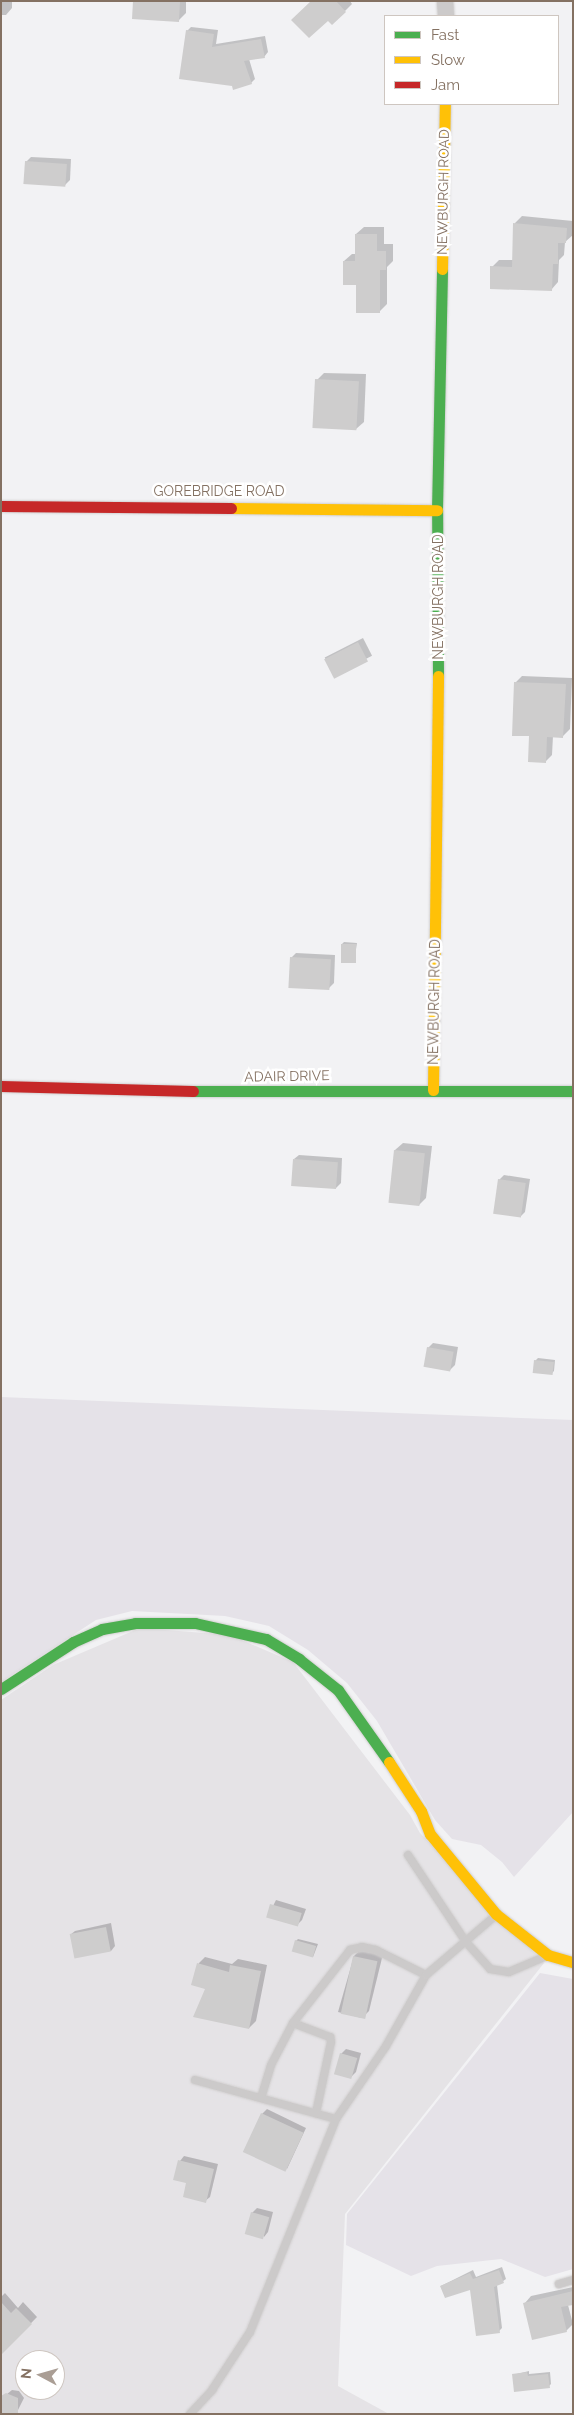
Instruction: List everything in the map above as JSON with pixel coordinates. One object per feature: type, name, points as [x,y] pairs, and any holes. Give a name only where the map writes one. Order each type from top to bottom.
[{"type":"street","points":[[445,1],[446,15]]},
{"type":"street","name":"NEWBURGH ROAD","points":[[433,1090],[439,617],[437,510],[445,105]]},
{"type":"street","name":"GOREBRIDGE ROAD","points":[[1,506],[437,510]]},
{"type":"street","name":"ADAIR DRIVE","points":[[1,1086],[212,1092],[573,1091]]},
{"type":"street","points":[[1,1689],[73,1642],[102,1629],[135,1623],[195,1623],[266,1639],[299,1658],[338,1690],[371,1734],[422,1811],[430,1834],[496,1914],[548,1955],[573,1962]]},
{"type":"lane","points":[[408,1855],[466,1942],[490,1968],[509,1972],[548,1955]]},
{"type":"lane","points":[[190,2414],[212,2390],[250,2332],[336,2119],[386,2046],[426,1976],[496,1914]]},
{"type":"lane","points":[[261,2098],[271,2065],[293,2023],[350,1950],[362,1947],[376,1950],[426,1976]]},
{"type":"lane","points":[[293,2023],[330,2037],[332,2042],[316,2113]]},
{"type":"lane","points":[[195,2080],[336,2119]]},
{"type":"lane","points":[[559,2284],[573,2280]]},
{"type":"shaded area","points":[[1,1397],[573,1420],[573,1812],[514,1877],[502,1862],[481,1845],[452,1839],[435,1820],[377,1721],[347,1683],[308,1650],[269,1626],[225,1616],[132,1611],[96,1620],[1,1682]]},
{"type":"shaded area","points":[[140,1628],[230,1635],[293,1662],[410,1815],[420,1833],[544,1963],[345,2214],[338,2386],[389,2414],[1,2414],[1,1700],[53,1665]]},
{"type":"shaded area","points":[[540,1973],[573,1979],[573,2269],[545,2277],[501,2259],[437,2266],[411,2276],[346,2245],[347,2214]]},
{"type":"building","points":[[133,1],[180,1],[179,22],[132,19]]},
{"type":"building","points":[[311,1],[336,1],[346,12],[332,25],[328,21],[309,38],[291,20]]},
{"type":"building","points":[[186,30],[214,34],[212,47],[261,39],[265,58],[244,61],[252,84],[233,90],[232,86],[179,79]]},
{"type":"building","points":[[25,161],[67,164],[65,187],[23,184]]},
{"type":"building","points":[[513,223],[567,228],[566,243],[558,243],[558,264],[553,264],[552,291],[490,289],[490,266],[512,267]]},
{"type":"building","points":[[355,234],[377,234],[377,251],[386,251],[386,270],[380,270],[380,313],[356,313],[356,285],[343,285],[343,261],[355,261]]},
{"type":"building","points":[[315,379],[359,381],[356,430],[312,428]]},
{"type":"building","points":[[358,642],[368,662],[334,679],[324,659]]},
{"type":"building","points":[[514,682],[566,684],[563,738],[547,737],[546,763],[528,762],[529,736],[512,736]]},
{"type":"building","points":[[341,944],[356,944],[356,963],[341,963]]},
{"type":"building","points":[[290,957],[331,959],[329,990],[288,988]]},
{"type":"building","points":[[394,1150],[425,1153],[419,1206],[388,1203]]},
{"type":"building","points":[[293,1159],[338,1162],[336,1189],[291,1186]]},
{"type":"building","points":[[498,1179],[526,1183],[521,1218],[493,1214]]},
{"type":"building","points":[[427,1347],[454,1352],[450,1371],[424,1367]]},
{"type":"building","points":[[534,1360],[554,1362],[553,1375],[533,1373]]},
{"type":"building","points":[[270,1904],[302,1913],[298,1927],[266,1917]]},
{"type":"building","points":[[106,1927],[111,1952],[74,1959],[70,1934]]},
{"type":"building","points":[[295,1940],[316,1946],[313,1958],[292,1952]]},
{"type":"building","points":[[353,1956],[377,1961],[365,2019],[341,2014]]},
{"type":"building","points":[[197,1963],[229,1972],[230,1965],[261,1971],[249,2029],[193,2017],[205,1989],[191,1985]]},
{"type":"building","points":[[340,2053],[357,2058],[351,2079],[334,2074]]},
{"type":"building","points":[[261,2113],[304,2133],[285,2172],[243,2152]]},
{"type":"building","points":[[178,2160],[214,2169],[206,2203],[183,2197],[186,2183],[173,2180]]},
{"type":"building","points":[[251,2212],[269,2217],[263,2239],[245,2234]]},
{"type":"building","points":[[499,2270],[504,2283],[494,2287],[500,2333],[476,2336],[470,2290],[445,2298],[440,2286],[470,2273],[473,2279]]},
{"type":"building","points":[[573,2291],[573,2305],[561,2307],[567,2332],[532,2340],[523,2303]]},
{"type":"building","points":[[1,2302],[11,2313],[16,2308],[32,2324],[1,2355]]},
{"type":"building","points":[[527,2372],[528,2376],[548,2374],[550,2388],[514,2392],[512,2374]]},
{"type":"building","points":[[6,2393],[15,2397],[15,2400],[18,2400],[18,2414],[1,2414],[1,2396]]},
{"type":"traffic: fast","points":[[438,676],[437,510],[442,269]]},
{"type":"traffic: fast","points":[[193,1091],[573,1091]]},
{"type":"traffic: fast","points":[[1,1689],[73,1642],[102,1629],[135,1623],[195,1623],[266,1639],[299,1659],[338,1690],[389,1762]]},
{"type":"traffic: slow","points":[[442,269],[445,105]]},
{"type":"traffic: slow","points":[[231,508],[437,510]]},
{"type":"traffic: slow","points":[[433,1090],[438,676]]},
{"type":"traffic: slow","points":[[389,1762],[421,1811],[430,1834],[496,1914],[548,1955],[573,1962]]},
{"type":"traffic: jam","points":[[1,506],[231,508]]},
{"type":"traffic: jam","points":[[1,1086],[193,1091]]}]
